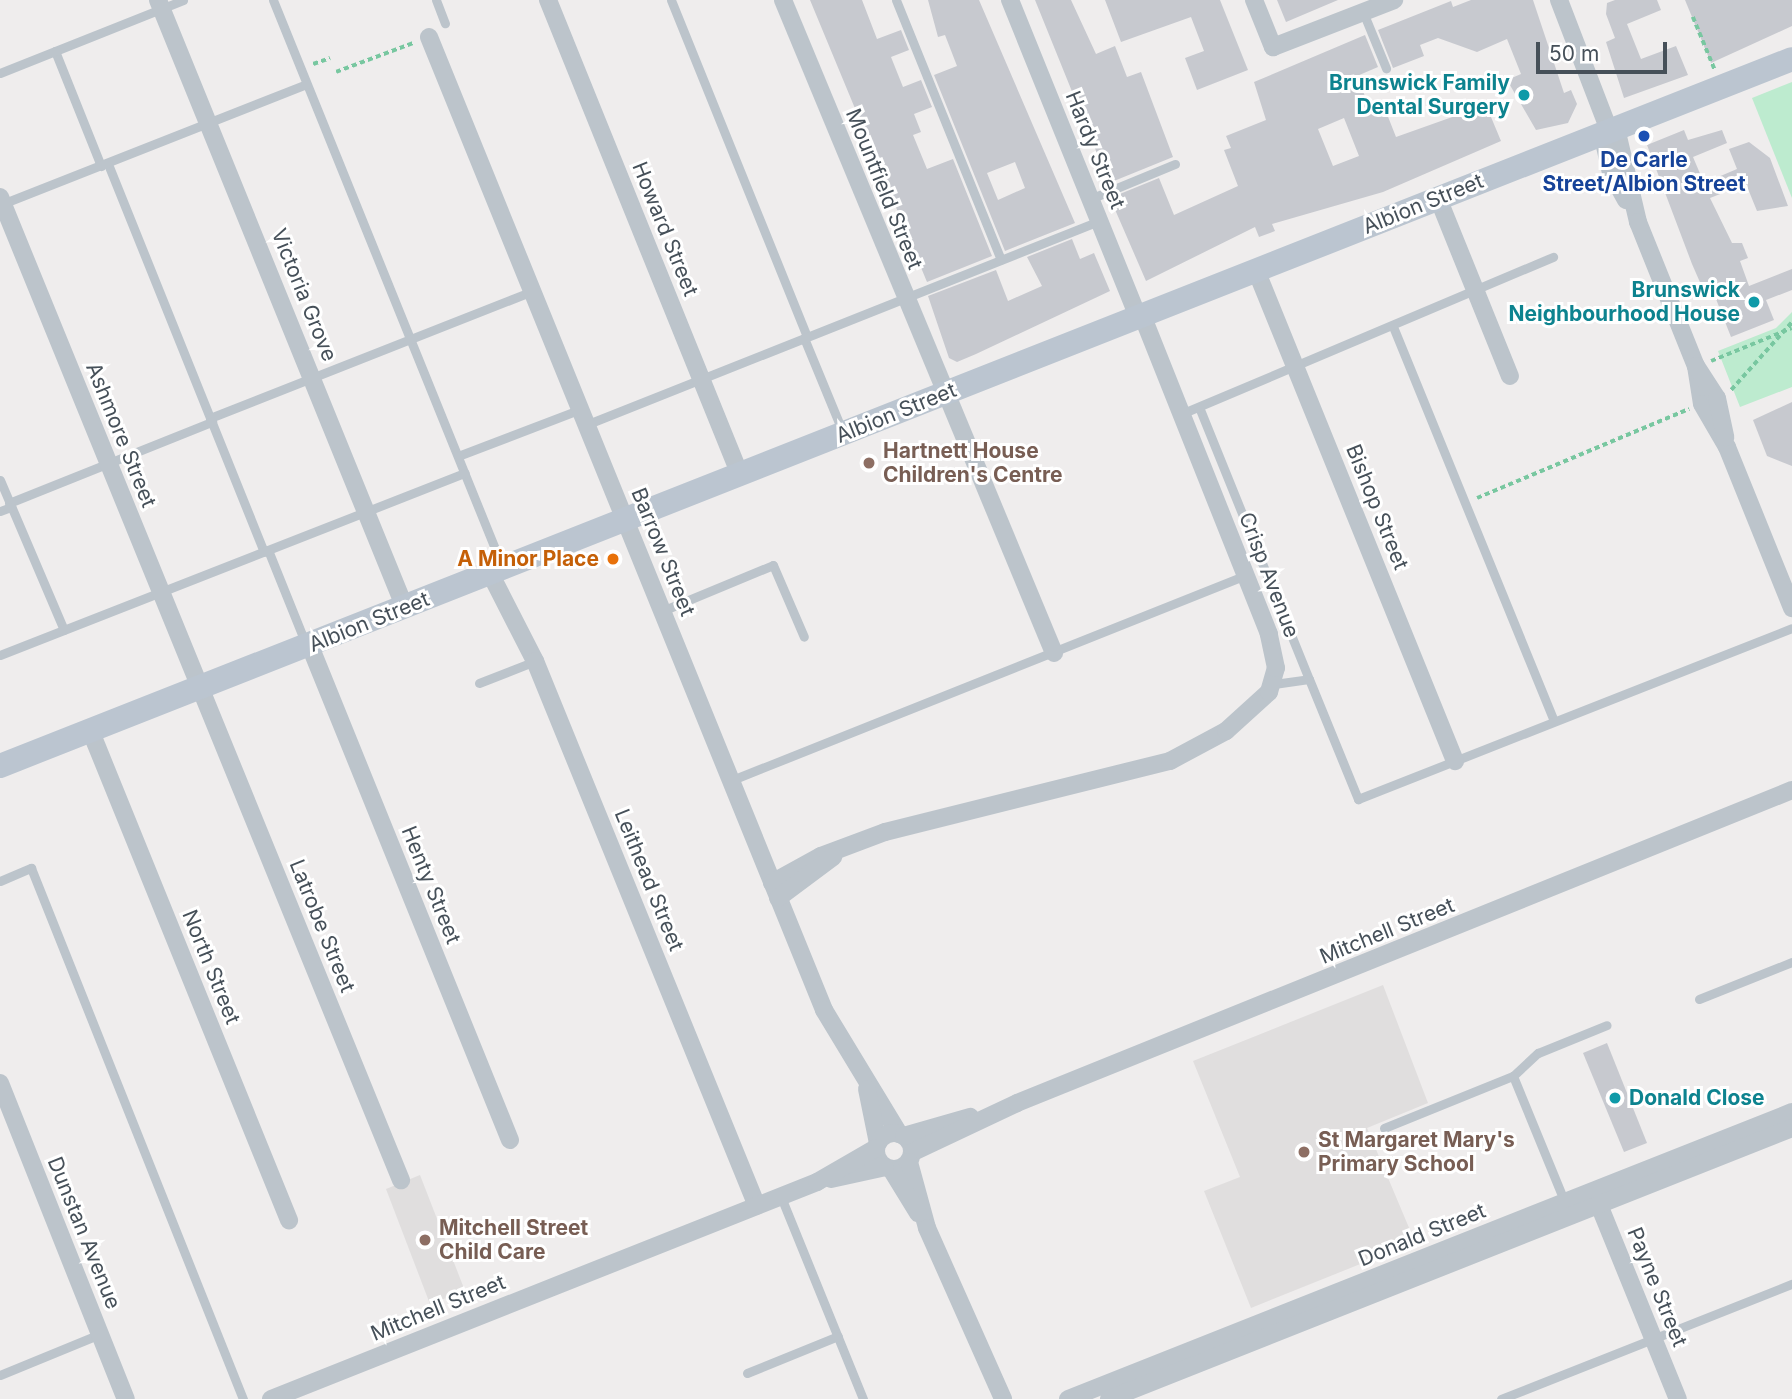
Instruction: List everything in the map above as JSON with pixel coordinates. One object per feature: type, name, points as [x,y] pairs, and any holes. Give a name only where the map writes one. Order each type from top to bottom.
[{"type":"street","name":"Howard Street","points":[[548,0],[740,474]]},
{"type":"street","name":"Mountfield Street","points":[[783,0],[943,394],[1054,653]]},
{"type":"street","name":"Hardy Street","points":[[1010,0],[1140,316]]},
{"type":"street","points":[[1254,0],[1273,47],[1394,0]]},
{"type":"street","points":[[1559,0],[1609,130],[1611,173],[1638,222],[1792,608]]},
{"type":"street","name":"Victoria Grove","points":[[160,4],[405,608]]},
{"type":"street","name":"Barrow Street","points":[[429,37],[824,1010],[906,1146],[928,1228],[982,1364],[1003,1399]]},
{"type":"street","name":"Albion Street","points":[[0,766],[201,690],[497,572],[629,530],[740,474],[1792,59]]},
{"type":"street","points":[[1438,198],[1510,376]]},
{"type":"street","name":"Ashmore Street","points":[[1,202],[201,690]]},
{"type":"street","name":"Bishop Street","points":[[1256,270],[1455,761]]},
{"type":"street","name":"Crisp Avenue","points":[[1140,316],[1275,653],[1274,684]]},
{"type":"street","name":"Leithead Street","points":[[497,572],[512,620],[536,661],[757,1206]]},
{"type":"street","name":"Henty Street","points":[[309,647],[510,1140]]},
{"type":"street","points":[[775,891],[838,852],[910,825],[1170,761],[1226,731],[1274,684]]},
{"type":"street","name":"Latrobe Street","points":[[201,690],[401,1180]]},
{"type":"street","name":"North Street","points":[[91,732],[289,1220]]},
{"type":"street","name":"Mitchell Street","points":[[271,1399],[817,1182],[877,1146],[906,1146],[1017,1103],[1783,800],[1792,790]]},
{"type":"street","name":"Barrow Street","points":[[864,1079],[877,1146],[888,1168],[928,1228]]},
{"type":"street","name":"Dunstan Avenue","points":[[0,1083],[127,1399]]},
{"type":"street","name":"Donald Street","points":[[1068,1399],[1311,1312],[1596,1198],[1792,1112]]},
{"type":"street","name":"Donald Street","points":[[1109,1399],[1564,1203],[1596,1198],[1792,1128]]},
{"type":"street","name":"Mitchell Street","points":[[817,1182],[888,1168],[906,1146]]},
{"type":"street","name":"Payne Street","points":[[1596,1198],[1678,1399]]},
{"type":"street","name":"Barrow Street","points":[[982,1364],[987,1399]]},
{"type":"lane","points":[[0,73],[160,4],[183,0]]},
{"type":"lane","points":[[273,0],[465,473],[497,572]]},
{"type":"lane","points":[[436,0],[445,23]]},
{"type":"lane","points":[[671,0],[844,434]]},
{"type":"lane","points":[[896,0],[1001,260]]},
{"type":"lane","points":[[1363,12],[1386,68]]},
{"type":"lane","points":[[55,51],[309,647]]},
{"type":"lane","points":[[1,202],[104,165],[306,84]]},
{"type":"lane","points":[[1090,199],[1175,164]]},
{"type":"lane","points":[[458,456],[701,379],[1099,221]]},
{"type":"lane","points":[[1553,257],[1391,322],[1554,721]]},
{"type":"lane","points":[[0,511],[410,338],[534,291]]},
{"type":"lane","points":[[1181,414],[1394,329]]},
{"type":"lane","points":[[1199,407],[1358,799],[1792,628]]},
{"type":"lane","points":[[0,655],[465,473]]},
{"type":"lane","points":[[0,480],[65,630]]},
{"type":"lane","points":[[1229,534],[1248,525]]},
{"type":"lane","points":[[662,611],[773,565],[804,637]]},
{"type":"lane","points":[[732,780],[1246,575]]},
{"type":"lane","points":[[479,683],[536,661]]},
{"type":"lane","points":[[1274,684],[1308,679]]},
{"type":"lane","points":[[0,881],[31,868],[243,1399]]},
{"type":"lane","points":[[1699,999],[1792,962]]},
{"type":"lane","points":[[1384,1128],[1513,1076],[1538,1053],[1607,1025]]},
{"type":"lane","points":[[1513,1076],[1564,1203]]},
{"type":"lane","points":[[781,1197],[863,1399]]},
{"type":"lane","points":[[1501,1399],[1792,1284]]},
{"type":"lane","points":[[0,1375],[100,1334]]},
{"type":"lane","points":[[747,1373],[838,1336]]},
{"type":"path","points":[[1693,17],[1716,72]]},
{"type":"path","points":[[336,72],[429,37]]},
{"type":"path","points":[[301,69],[330,58]]},
{"type":"path","points":[[1466,503],[1710,401],[1742,382],[1790,328],[1792,322]]},
{"type":"path","points":[[1696,366],[1790,328]]},
{"type":"shaded area","name":"St Margaret Mary's Primary School","points":[[1383,985],[1428,1103],[1367,1128],[1415,1242],[1251,1308],[1204,1191],[1240,1177],[1193,1061]]},
{"type":"shaded area","name":"Mitchell Street Child Care","points":[[420,1175],[465,1291],[430,1304],[386,1189]]},
{"type":"green space","points":[[1792,82],[1792,198],[1752,98]]},
{"type":"green space","points":[[1792,312],[1792,387],[1740,407],[1718,351],[1776,328]]},
{"type":"building","points":[[810,0],[862,0],[877,39],[901,30],[909,50],[891,57],[903,87],[921,80],[932,107],[914,114],[921,132],[913,135],[927,169],[953,159],[992,256],[927,282]]},
{"type":"building","points":[[928,0],[979,0],[1075,223],[1005,251],[934,75],[957,66],[945,35],[938,37]],"holes":[[[1015,162],[1025,188],[998,200],[987,173]]]},
{"type":"building","points":[[1035,0],[1071,0],[1096,54],[1115,46],[1127,77],[1141,72],[1173,157],[1109,183]]},
{"type":"building","points":[[1105,0],[1220,0],[1248,70],[1197,90],[1185,58],[1204,51],[1191,17],[1121,42]]},
{"type":"building","points":[[1277,0],[1338,0],[1286,22]]},
{"type":"building","points":[[1471,0],[1533,0],[1564,93],[1571,90],[1577,104],[1568,123],[1536,130],[1507,80],[1521,74],[1507,39],[1477,52],[1438,38],[1420,45],[1424,56],[1393,68],[1378,30],[1451,1],[1453,7]]},
{"type":"building","points":[[1615,0],[1657,0],[1661,10],[1627,24],[1641,59],[1676,46],[1688,75],[1624,98],[1606,42],[1615,38],[1606,14],[1607,3]]},
{"type":"building","points":[[1685,0],[1792,0],[1792,26],[1711,63]]},
{"type":"building","points":[[1365,35],[1378,67],[1357,76],[1370,109],[1383,104],[1396,137],[1486,105],[1501,141],[1383,192],[1272,224],[1275,231],[1259,237],[1255,227],[1146,281],[1110,198],[1159,178],[1174,215],[1238,186],[1224,150],[1231,148],[1226,136],[1266,120],[1254,82]],"holes":[[[1344,118],[1359,156],[1333,166],[1318,129]]]},
{"type":"building","points":[[1684,130],[1688,140],[1722,130],[1727,143],[1693,157],[1704,183],[1737,169],[1729,149],[1749,142],[1770,158],[1788,206],[1757,211],[1746,184],[1710,198],[1732,243],[1742,243],[1748,258],[1740,261],[1749,286],[1792,269],[1792,290],[1766,300],[1774,320],[1731,337],[1714,294],[1706,296],[1692,264],[1647,145]]},
{"type":"building","points":[[1072,239],[1080,259],[1094,253],[1110,291],[957,362],[949,358],[928,296],[996,270],[1008,301],[1042,286],[1027,257]]},
{"type":"building","points":[[1792,402],[1792,466],[1767,456],[1753,420]]},
{"type":"building","name":"Donald Close","points":[[1607,1043],[1647,1143],[1624,1152],[1583,1053]]},
{"type":"place","name":"Brunswick Family Dental Surgery","points":[[1524,95]]},
{"type":"place","name":"De Carle Street/Albion Street","points":[[1644,136]]},
{"type":"place","name":"Brunswick Neighbourhood House","points":[[1754,302]]},
{"type":"place","name":"Hartnett House Children's Centre","points":[[869,463]]},
{"type":"place","name":"A Minor Place","points":[[613,559]]},
{"type":"place","name":"Donald Close","points":[[1615,1098]]},
{"type":"place","name":"St Margaret Mary's Primary School","points":[[1304,1152]]},
{"type":"place","name":"Mitchell Street Child Care","points":[[425,1240]]}]
